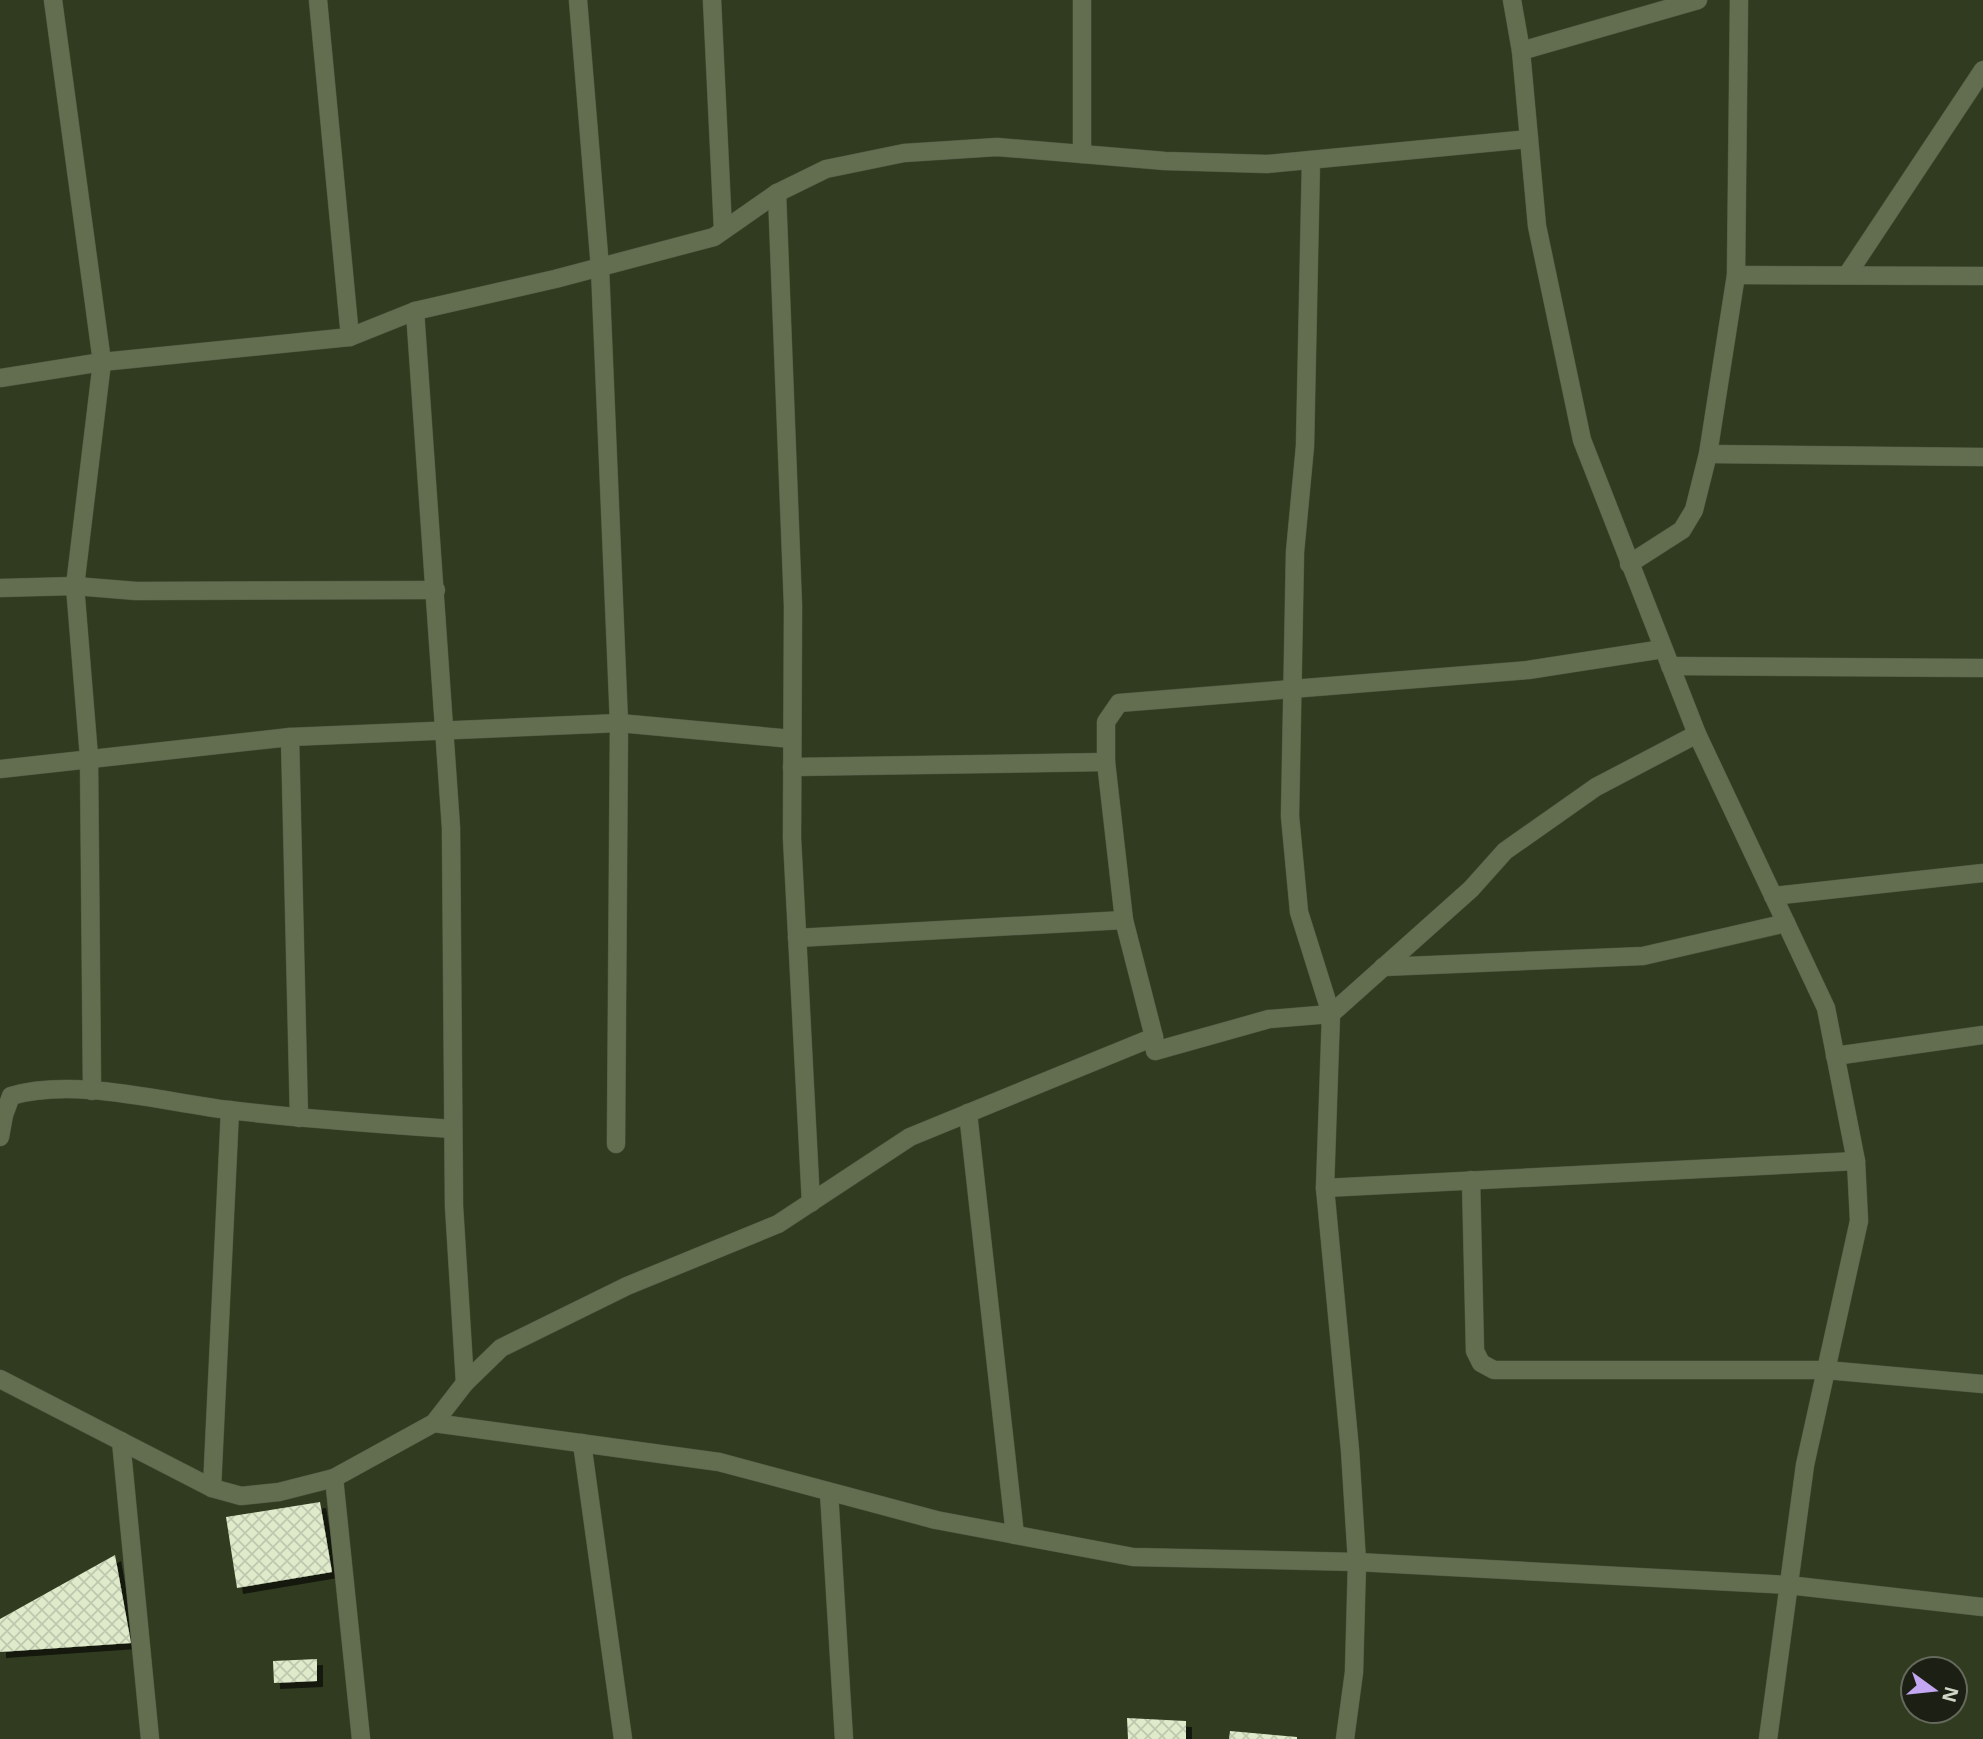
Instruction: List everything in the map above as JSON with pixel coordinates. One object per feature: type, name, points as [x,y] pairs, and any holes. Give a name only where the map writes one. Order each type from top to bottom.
[{"type":"street","points":[[53,0],[102,362],[75,586],[89,757],[92,1091]]},
{"type":"street","points":[[318,0],[350,337]]},
{"type":"street","points":[[579,0],[600,268],[619,723],[616,1144]]},
{"type":"street","points":[[712,0],[723,230]]},
{"type":"street","points":[[1082,0],[1082,154]]},
{"type":"street","points":[[1512,0],[1521,51],[1537,226],[1582,440],[1696,734],[1826,1008],[1856,1161],[1859,1220],[1805,1465],[1768,1739]]},
{"type":"street","points":[[1521,51],[1698,0]]},
{"type":"street","points":[[1629,564],[1682,530],[1695,510],[1707,454],[1736,275],[1739,0]]},
{"type":"street","points":[[1847,275],[1983,70]]},
{"type":"street","points":[[0,378],[102,362],[350,337],[415,311],[600,268],[714,237],[777,193],[826,169],[904,153],[997,147],[1267,164],[1529,139]]},
{"type":"street","points":[[1311,160],[1305,446],[1295,552],[1290,816],[1299,912],[1331,1014],[1325,1188],[1350,1450],[1357,1562],[1354,1672],[1345,1739]]},
{"type":"street","points":[[777,193],[793,606],[792,767],[797,938],[811,1203]]},
{"type":"street","points":[[1736,275],[1983,276]]},
{"type":"street","points":[[415,311],[451,828],[454,1206],[466,1383]]},
{"type":"street","points":[[1707,454],[1983,457]]},
{"type":"street","points":[[0,588],[75,586],[136,591],[436,590]]},
{"type":"street","points":[[1696,734],[1596,787],[1505,851],[1471,889],[1331,1014],[1269,1019],[1155,1051],[1154,1037],[1124,920],[1106,762],[1106,722],[1119,703],[1666,657],[1983,668]]},
{"type":"street","points":[[0,769],[89,757],[290,737],[619,723],[792,739]]},
{"type":"street","points":[[290,737],[299,1118]]},
{"type":"street","points":[[792,767],[1106,762]]},
{"type":"street","points":[[1773,896],[1983,873]]},
{"type":"street","points":[[797,938],[1124,920]]},
{"type":"street","points":[[1383,967],[1643,957],[1786,923]]},
{"type":"street","points":[[1835,1056],[1983,1035]]},
{"type":"street","points":[[0,1379],[212,1488],[241,1496],[279,1492],[334,1478],[434,1423],[466,1383],[501,1349],[627,1286],[778,1224],[910,1137],[1154,1037]]},
{"type":"street","points":[[0,1137],[11,1097],[31,1090],[92,1091],[299,1118],[453,1129]]},
{"type":"street","points":[[212,1488],[230,1110]]},
{"type":"street","points":[[968,1113],[1015,1535]]},
{"type":"street","points":[[1325,1188],[1856,1161]]},
{"type":"street","points":[[1471,1180],[1475,1351],[1481,1363],[1494,1370],[1826,1370],[1983,1384]]},
{"type":"street","points":[[434,1423],[719,1462],[936,1520],[1133,1557],[1357,1562],[1788,1585],[1983,1607]]},
{"type":"street","points":[[121,1441],[150,1739]]},
{"type":"street","points":[[582,1443],[623,1739]]},
{"type":"street","points":[[334,1478],[361,1739]]},
{"type":"street","points":[[829,1492],[844,1739]]},
{"type":"building","points":[[320,1502],[332,1572],[237,1588],[226,1517]]},
{"type":"building","points":[[115,1555],[131,1643],[0,1652],[0,1619]]},
{"type":"building","points":[[317,1659],[317,1681],[274,1683],[273,1661]]},
{"type":"building","points":[[1127,1718],[1186,1721],[1186,1739],[1128,1739]]},
{"type":"building","points":[[1230,1731],[1297,1737],[1297,1739],[1229,1739]]}]
